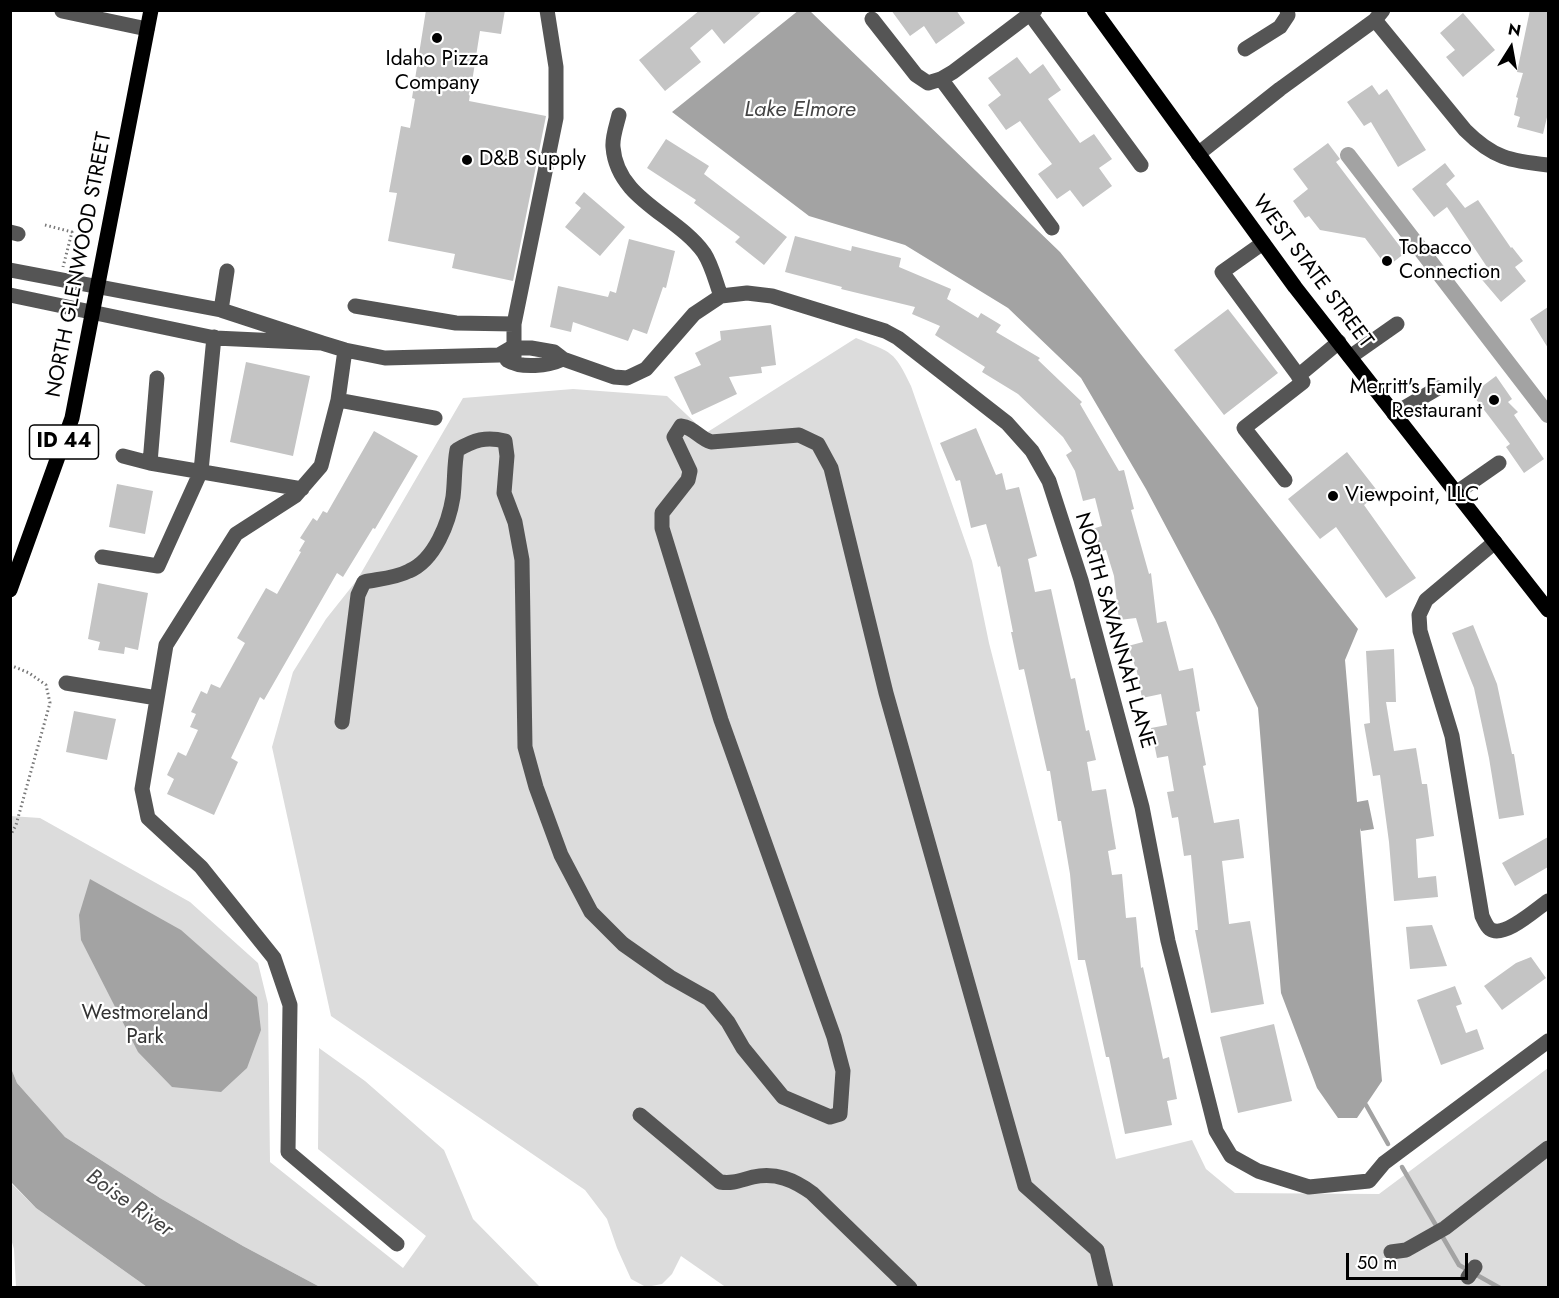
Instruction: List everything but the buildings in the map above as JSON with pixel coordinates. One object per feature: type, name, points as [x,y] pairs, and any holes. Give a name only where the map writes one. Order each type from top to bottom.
[{"type":"main road","name":"NORTH GLENWOOD STREET","points":[[10,590],[72,418],[151,10]]},
{"type":"main road","name":"WEST STATE STREET","points":[[1098,12],[1263,243],[1548,610]]},
{"type":"street","points":[[10,270],[221,310],[345,350],[385,358],[514,356],[514,324],[556,118],[556,67],[547,10]]},
{"type":"street","points":[[1245,49],[1280,27],[1288,15],[1287,10]]},
{"type":"street","points":[[62,11],[147,29]]},
{"type":"street","points":[[872,19],[916,75],[928,83],[953,72],[1032,12],[1141,165]]},
{"type":"street","points":[[1198,154],[1379,15],[1465,130],[1479,144],[1495,154],[1514,161],[1548,165]]},
{"type":"street","points":[[941,79],[1052,228]]},
{"type":"street","points":[[619,115],[613,146],[619,171],[630,189],[693,242],[705,255],[721,297]]},
{"type":"street","points":[[1263,243],[1222,272],[1303,382],[1244,428],[1285,480]]},
{"type":"street","points":[[221,310],[227,271]]},
{"type":"street","name":"NORTH SAVANNAH LANE","points":[[514,356],[531,348],[554,352],[563,359],[614,377],[627,378],[646,369],[694,314],[721,297],[747,293],[772,296],[885,331],[910,346],[1008,423],[1032,451],[1049,481],[1081,580],[1139,795],[1168,941],[1216,1131],[1231,1156],[1258,1171],[1309,1187],[1369,1181],[1384,1163],[1548,1041]]},
{"type":"street","points":[[10,295],[214,337],[322,343]]},
{"type":"street","points":[[355,306],[456,323],[514,324]]},
{"type":"street","points":[[1350,357],[1397,324]]},
{"type":"street","points":[[102,557],[158,566],[201,471],[214,337]]},
{"type":"street","points":[[1298,376],[1339,342]]},
{"type":"street","points":[[345,350],[338,400],[321,466],[295,496],[236,534],[166,645],[142,789],[148,818],[201,867],[274,958],[290,1005],[288,1152],[397,1244]]},
{"type":"street","points":[[150,463],[158,378]]},
{"type":"street","points":[[1394,414],[1438,388]]},
{"type":"street","points":[[338,400],[435,418]]},
{"type":"street","points":[[342,722],[358,595],[364,582],[411,571],[432,550],[444,533],[453,497],[454,466],[458,450],[474,440],[492,438],[505,441],[507,456],[504,493],[515,522],[522,560],[525,747],[536,787],[561,855],[591,912],[623,944],[670,977],[709,999],[728,1022],[743,1048],[783,1097],[830,1117],[840,1114],[843,1071],[834,1037],[721,720],[662,528],[662,513],[688,480],[690,471],[674,437],[681,426],[689,426],[703,439],[711,442],[799,435],[818,444],[831,468],[895,726],[1025,1186],[1097,1250],[1106,1287]]},
{"type":"street","points":[[123,456],[150,463],[302,489]]},
{"type":"street","points":[[1456,493],[1499,463]]},
{"type":"street","points":[[1495,542],[1426,600],[1419,615],[1420,631],[1454,747],[1482,916],[1489,928],[1506,931],[1548,901]]},
{"type":"street","points":[[66,683],[157,698]]},
{"type":"street","points":[[640,1115],[720,1182],[732,1184],[755,1176],[777,1176],[795,1181],[812,1193],[910,1287]]},
{"type":"street","points":[[1391,1252],[1406,1250],[1438,1231],[1548,1148]]},
{"type":"path","points":[[45,225],[72,232],[62,268]]},
{"type":"path","points":[[10,665],[29,673],[46,686],[50,702],[16,825],[10,836]]},
{"type":"green space","points":[[856,338],[891,354],[905,374],[972,561],[989,643],[1060,920],[1116,1159],[1192,1140],[1206,1169],[1235,1193],[1379,1194],[1548,1068],[1548,1287],[727,1288],[681,1256],[672,1274],[662,1284],[646,1287],[631,1279],[607,1219],[585,1190],[331,1016],[272,747],[293,672],[326,619],[357,580],[463,398],[573,389],[667,396],[706,433]]},
{"type":"green space","name":"Westmoreland Park","points":[[10,816],[40,818],[190,902],[258,963],[268,1004],[270,1162],[403,1268],[426,1236],[318,1149],[319,1048],[365,1081],[444,1150],[473,1219],[540,1287],[320,1287],[160,1198],[65,1137],[17,1083],[11,1068]]},
{"type":"green space","points":[[10,1182],[36,1208],[147,1287],[16,1287],[14,1249],[11,1239]]},
{"type":"water","name":"Lake Elmore","points":[[799,10],[810,11],[1060,252],[1358,629],[1345,660],[1357,802],[1368,800],[1374,829],[1361,831],[1360,828],[1382,1081],[1357,1118],[1338,1118],[1317,1088],[1281,993],[1258,708],[1215,619],[1146,489],[1081,378],[1008,308],[905,245],[809,216],[672,112]]},
{"type":"water","points":[[90,879],[181,930],[257,997],[261,1030],[247,1068],[221,1092],[172,1087],[138,1052],[81,940],[79,915]]},
{"type":"water","name":"Boise River","points":[[11,1068],[17,1083],[65,1137],[160,1198],[320,1287],[147,1287],[36,1208],[11,1182]]},
{"type":"waterway","points":[[1348,155],[1548,415]]},
{"type":"waterway","points":[[1366,1105],[1388,1144]]},
{"type":"waterway","points":[[1402,1167],[1459,1265],[1500,1288]]},
{"type":"place","name":"Idaho Pizza Company","points":[[437,38]]},
{"type":"place","name":"D&B Supply","points":[[467,160]]},
{"type":"place","name":"Tobacco Connection","points":[[1387,261]]},
{"type":"place","name":"Merritt's Family Restaurant","points":[[1494,400]]},
{"type":"place","name":"Viewpoint, LLC","points":[[1333,496]]}]
